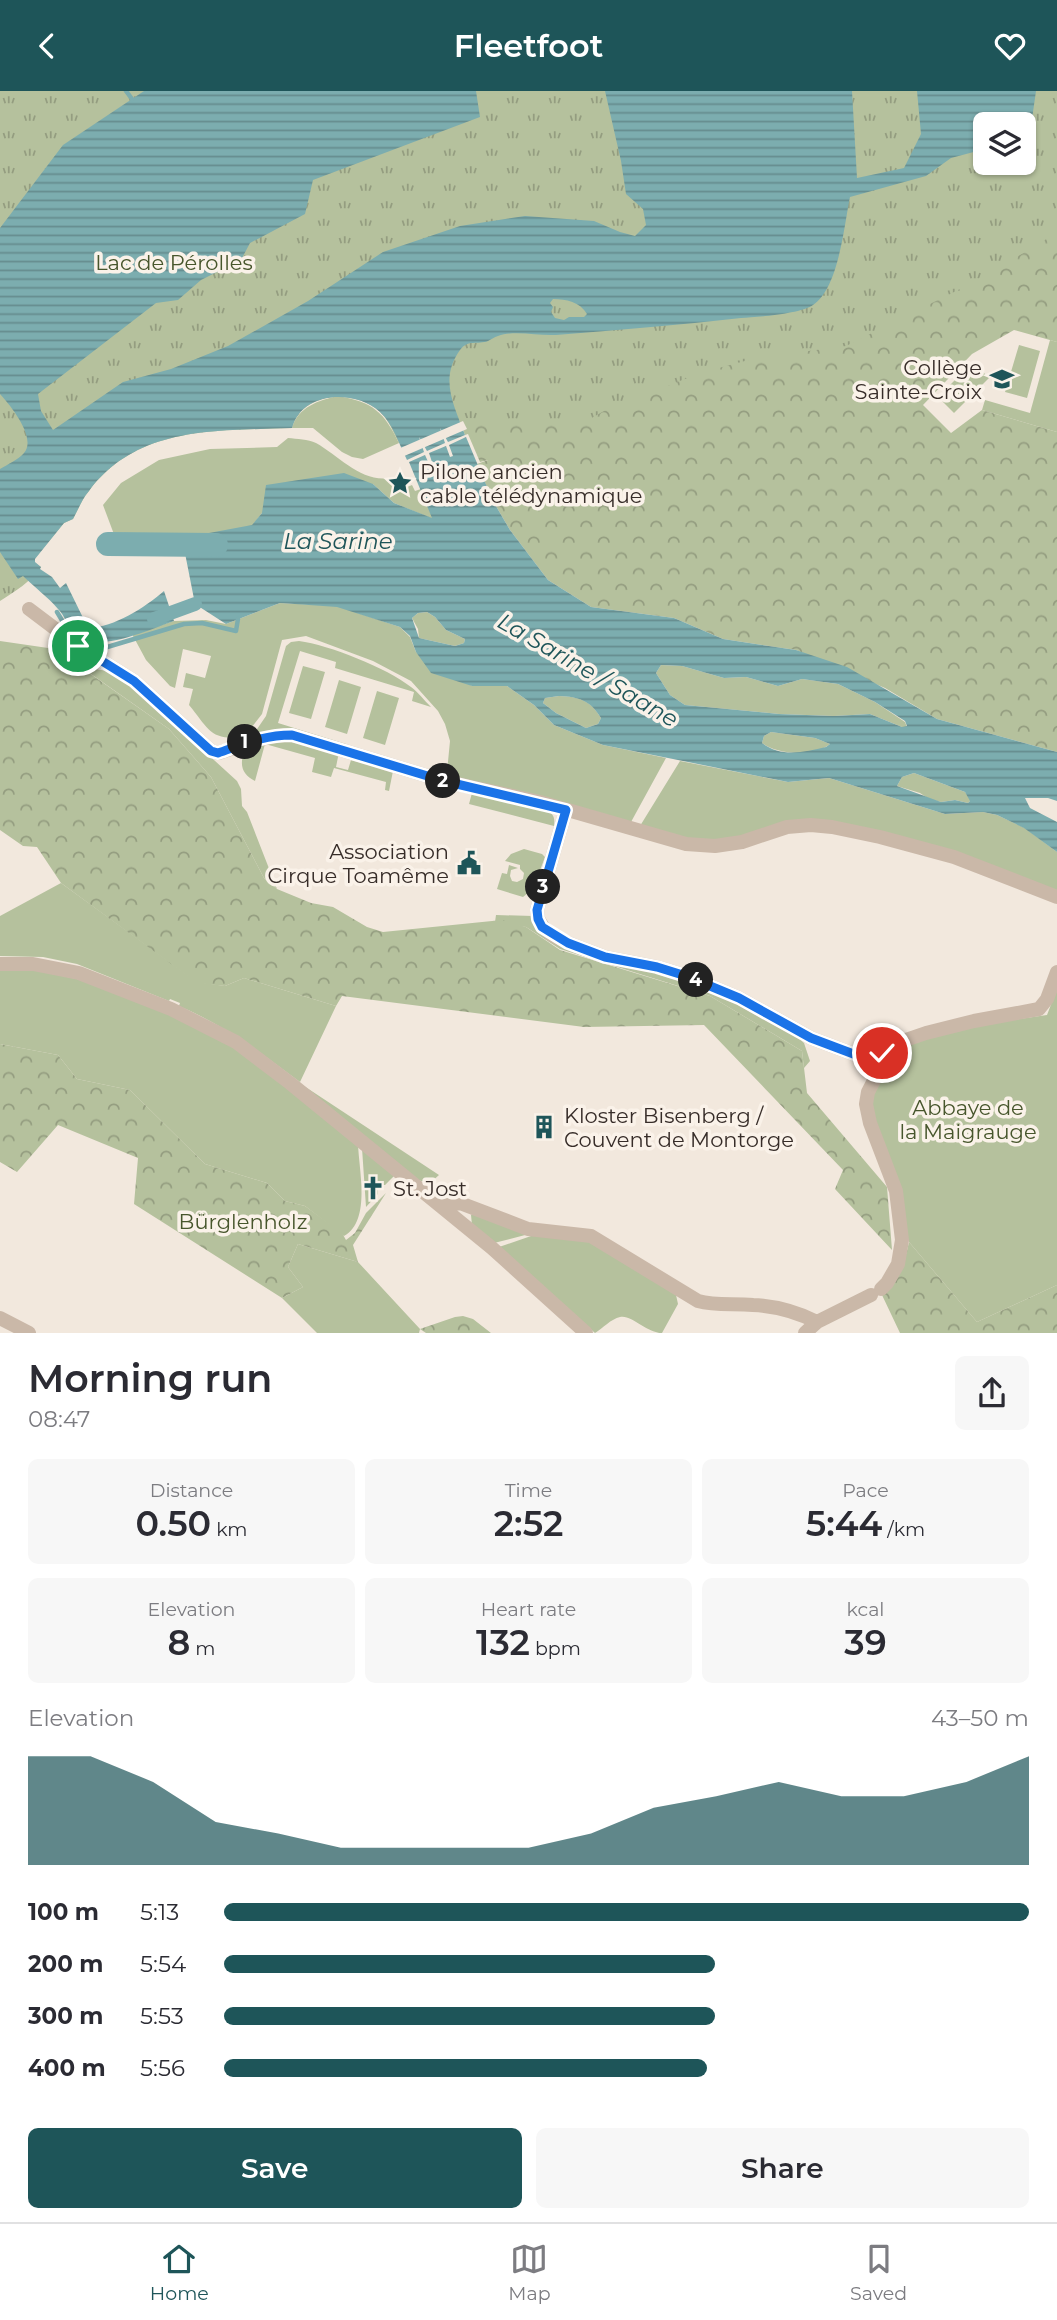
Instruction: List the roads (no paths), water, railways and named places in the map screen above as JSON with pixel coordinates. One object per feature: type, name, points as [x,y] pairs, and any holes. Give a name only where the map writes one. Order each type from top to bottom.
[{"type":"street","points":[[29,609],[78,646],[134,681],[211,751],[218,753],[244,742],[272,735],[292,735],[444,781],[566,810],[686,844],[715,846],[742,842],[787,827],[832,827],[954,857],[1057,897]]},
{"type":"street","points":[[566,810],[537,910],[542,927],[568,943],[605,957],[657,967],[697,980],[739,998],[811,1038],[880,1064]]},
{"type":"street","points":[[0,964],[33,964],[79,973],[171,1009],[236,1042],[496,1251],[586,1333]]},
{"type":"street","points":[[804,1333],[817,1322],[876,1292],[887,1283],[898,1264],[902,1240],[896,1191],[870,1123],[866,1104],[868,1092],[880,1069],[882,1053],[888,1046],[926,1033],[1039,1009],[1057,972]]},
{"type":"street","points":[[441,1206],[460,1203],[528,1229],[591,1236],[698,1301],[710,1305],[755,1305],[797,1312],[817,1322]]},
{"type":"street","points":[[0,1318],[29,1333]]},
{"type":"water","name":"Lac de Pérolles","points":[[144,91],[476,91],[480,117],[313,180],[305,214],[250,243],[241,260],[201,280],[178,300],[156,303],[38,394],[41,411],[53,430],[123,382],[171,369],[228,346],[308,301],[383,252],[460,226],[525,216],[594,221],[635,236],[646,225],[643,209],[626,194],[605,91],[852,91],[857,178],[904,168],[921,134],[917,91],[1036,91],[1033,112],[973,112],[973,152],[951,158],[926,176],[850,197],[835,271],[822,297],[807,308],[768,316],[556,335],[512,333],[466,345],[454,361],[449,382],[453,403],[465,435],[448,442],[440,428],[445,443],[427,451],[419,437],[424,452],[407,460],[392,428],[380,412],[357,400],[344,397],[330,397],[306,407],[292,428],[182,436],[131,454],[109,469],[89,491],[73,519],[64,523],[35,559],[40,569],[52,577],[60,588],[66,583],[88,628],[108,624],[129,615],[164,591],[174,621],[107,642],[81,639],[72,632],[54,605],[23,576],[18,579],[0,552],[0,469],[24,453],[27,439],[21,422],[0,394],[0,228],[63,145]],"holes":[[[553,299],[577,304],[587,314],[584,317],[569,317],[564,320],[555,318],[550,303]]]},
{"type":"water","name":"La Sarine","points":[[466,437],[493,501],[510,530],[548,580],[591,607],[674,618],[723,639],[796,650],[847,667],[937,719],[1057,752],[1057,801],[1048,798],[1025,798],[1030,808],[1057,822],[1057,852],[1024,828],[997,815],[983,812],[945,814],[829,778],[788,782],[603,745],[554,725],[534,705],[507,686],[472,686],[431,673],[416,652],[410,636],[400,627],[337,607],[280,603],[226,624],[195,604],[182,538],[252,525],[262,513],[266,485],[344,473],[373,484],[394,503],[432,518],[409,462],[425,455],[430,466],[433,465],[429,453],[446,446],[450,457],[453,456],[449,445]],"holes":[[[427,612],[435,617],[446,630],[465,639],[464,643],[455,646],[419,638],[412,618],[418,613]],[[661,665],[682,666],[724,678],[746,677],[778,686],[802,679],[838,684],[875,702],[905,721],[907,726],[902,727],[870,714],[779,714],[685,705],[670,695],[656,673]],[[559,696],[578,699],[593,707],[601,718],[598,724],[586,728],[556,713],[543,703],[545,698]],[[771,732],[815,738],[830,744],[793,753],[777,751],[762,743],[764,736]],[[914,773],[965,792],[970,801],[941,802],[897,786],[902,777]]]},
{"type":"waterway","points":[[126,91],[132,99]]},
{"type":"waterway","name":"La Sarine / Saane","points":[[108,544],[216,545]]},
{"type":"waterway","points":[[154,619],[195,604]]},
{"type":"waterway","points":[[57,612],[69,632]]},
{"type":"waterway","points":[[90,646],[104,648],[184,624],[202,623],[236,631],[238,619]]},
{"type":"place","name":"Collège Sainte-Croix","points":[[1002,379]]},
{"type":"place","name":"Pilone ancien cable télédynamique","points":[[400,483]]},
{"type":"place","name":"Association Cirque Toamême","points":[[469,863]]},
{"type":"place","name":"Kloster Bisenberg / Couvent de Montorge","points":[[544,1127]]},
{"type":"place","name":"St. Jost","points":[[373,1188]]},
{"type":"park label","name":"Abbaye de la Maigrauge","points":[[968,1119]]},
{"type":"park label","name":"Bürglenholz","points":[[243,1221]]}]
